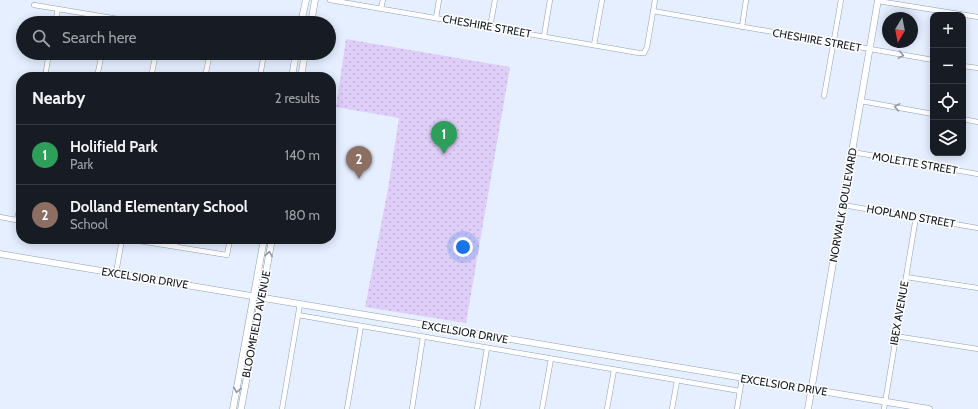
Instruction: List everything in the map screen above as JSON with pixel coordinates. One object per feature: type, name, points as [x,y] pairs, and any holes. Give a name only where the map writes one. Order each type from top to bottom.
[{"type":"main road","points":[[303,16],[306,0]]},
{"type":"main road","points":[[312,16],[315,0]]},
{"type":"main road","name":"NORWALK BOULEVARD","points":[[808,409],[878,1]]},
{"type":"main road","points":[[293,72],[295,60]]},
{"type":"main road","points":[[302,72],[305,60]]},
{"type":"main road","name":"BLOOMFIELD AVENUE","points":[[233,409],[263,244]]},
{"type":"main road","name":"BLOOMFIELD AVENUE","points":[[241,409],[271,244]]},
{"type":"main road","name":"EXCELSIOR DRIVE","points":[[0,254],[929,409]]},
{"type":"street","name":"CHESHIRE STREET","points":[[330,0],[644,53],[647,47],[653,11],[930,59]]},
{"type":"street","points":[[381,8],[382,0]]},
{"type":"street","points":[[436,18],[439,0]]},
{"type":"street","points":[[490,27],[495,0]]},
{"type":"street","points":[[544,36],[550,0]]},
{"type":"street","points":[[594,45],[602,0]]},
{"type":"street","points":[[653,11],[655,0]]},
{"type":"street","points":[[742,27],[746,0]]},
{"type":"street","points":[[824,96],[841,0]]},
{"type":"street","points":[[878,1],[978,17]]},
{"type":"street","points":[[34,5],[102,16]]},
{"type":"street","points":[[56,16],[58,9]]},
{"type":"street","points":[[46,72],[48,60]]},
{"type":"street","points":[[99,72],[101,60]]},
{"type":"street","points":[[152,72],[155,60]]},
{"type":"street","points":[[206,72],[209,60]]},
{"type":"street","points":[[261,72],[263,60]]},
{"type":"street","points":[[966,66],[978,68]]},
{"type":"street","points":[[861,101],[930,113]]},
{"type":"street","points":[[966,120],[978,122]]},
{"type":"street","name":"MOLETTE STREET","points":[[852,152],[978,174]]},
{"type":"street","name":"HOPLAND STREET","points":[[843,205],[978,228]]},
{"type":"street","points":[[0,217],[16,220]]},
{"type":"street","name":"IBEX AVENUE","points":[[884,409],[916,217]]},
{"type":"street","points":[[116,273],[121,244]]},
{"type":"street","points":[[161,244],[227,255],[229,244]]},
{"type":"street","points":[[906,277],[978,288]]},
{"type":"street","points":[[282,409],[300,304]]},
{"type":"street","name":"EXCELSIOR DRIVE","points":[[298,315],[740,391]]},
{"type":"street","points":[[347,409],[362,326]]},
{"type":"street","points":[[895,336],[978,350]]},
{"type":"street","points":[[412,409],[423,337]]},
{"type":"street","points":[[477,409],[487,348]]},
{"type":"street","points":[[542,409],[551,359]]},
{"type":"street","points":[[607,409],[614,370]]},
{"type":"street","points":[[737,409],[742,378]]},
{"type":"street","points":[[672,409],[676,380]]},
{"type":"shaded area","points":[[346,39],[510,67],[466,323],[365,307],[388,189],[399,118],[336,107]]},
{"type":"place","name":"Holifield Park","points":[[444,154]]},
{"type":"place","name":"Dolland Elementary School","points":[[359,179]]}]
